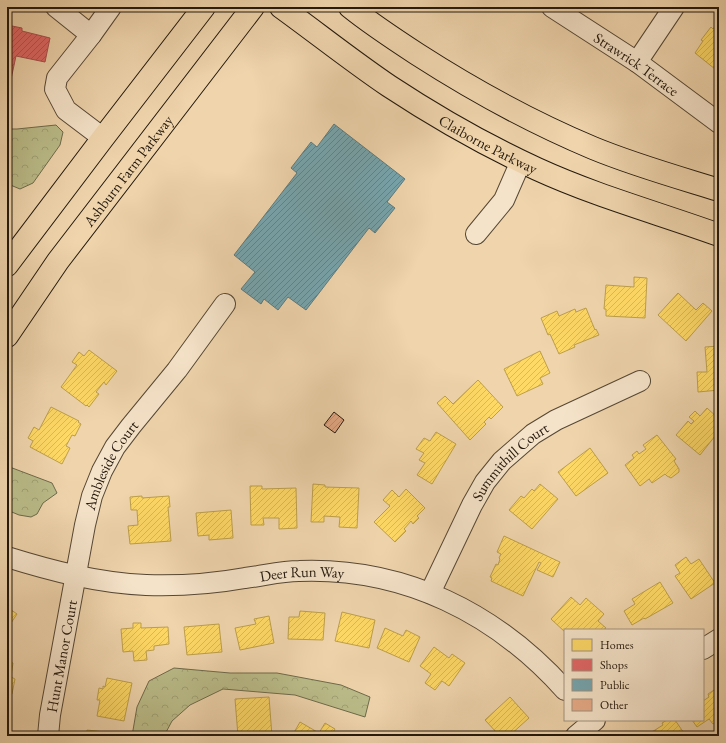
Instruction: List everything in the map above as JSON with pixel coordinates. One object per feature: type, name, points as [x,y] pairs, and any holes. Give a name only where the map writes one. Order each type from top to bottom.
[{"type":"main road","points":[[7,265],[204,7]]},
{"type":"main road","name":"Ashburn Farm Parkway","points":[[7,336],[58,261],[253,7]]},
{"type":"main road","name":"Claiborne Parkway","points":[[281,7],[388,85],[471,136],[580,187],[644,211],[719,235]]},
{"type":"main road","points":[[350,7],[446,73],[492,100],[542,125],[593,148],[637,164],[719,190]]},
{"type":"street","points":[[56,7],[91,35]]},
{"type":"street","points":[[103,138],[66,110],[55,89],[57,78],[111,7]]},
{"type":"street","name":"Strawrick Terrace","points":[[552,7],[637,62],[719,123]]},
{"type":"street","points":[[637,62],[674,7]]},
{"type":"street","points":[[476,234],[504,200],[522,161]]},
{"type":"street","name":"Ambleside Court","points":[[75,575],[92,496],[102,471],[115,447],[177,370],[225,304]]},
{"type":"street","name":"Summithill Court","points":[[430,593],[472,505],[485,482],[502,461],[533,434],[556,420],[640,381]]},
{"type":"street","name":"Deer Run Way","points":[[7,556],[45,569],[145,585],[193,584],[298,570],[328,571],[364,575],[404,584],[460,606],[484,620],[528,653],[564,689]]},
{"type":"street","name":"Hunt Manor Court","points":[[48,736],[50,715],[75,575]]},
{"type":"street","points":[[704,648],[719,639]]},
{"type":"green space","points":[[56,125],[63,132],[60,145],[33,183],[20,189],[8,184],[7,129]]},
{"type":"green space","points":[[7,466],[52,483],[57,493],[43,503],[37,514],[31,517],[19,515],[7,510]]},
{"type":"green space","points":[[174,668],[230,673],[277,673],[341,685],[370,697],[365,717],[295,695],[223,689],[190,705],[172,721],[164,736],[132,736],[137,707],[149,681]]},
{"type":"building: Homes","points":[[719,21],[719,64],[715,69],[695,53],[703,41],[701,40],[711,27],[713,29]]},
{"type":"building: Homes","points":[[634,277],[647,278],[645,318],[606,316],[606,309],[604,309],[606,285],[634,287]]},
{"type":"building: Homes","points":[[678,293],[696,310],[703,303],[712,311],[686,341],[658,315]]},
{"type":"building: Homes","points":[[586,308],[595,330],[596,329],[599,335],[574,345],[575,347],[559,354],[550,334],[548,335],[541,318],[557,311],[559,316],[575,309],[576,312]]},
{"type":"building: Homes","points":[[719,346],[719,390],[698,392],[697,372],[707,372],[705,347]]},
{"type":"building: Homes","points":[[89,350],[117,371],[106,385],[104,382],[96,392],[99,394],[89,407],[61,387],[77,365],[72,362],[79,352],[84,356]]},
{"type":"building: Homes","points":[[540,351],[550,373],[540,378],[543,384],[517,396],[504,369]]},
{"type":"building: Homes","points":[[478,380],[503,407],[491,419],[489,417],[484,422],[486,424],[470,440],[437,403],[445,396],[453,404]]},
{"type":"building: Homes","points":[[51,407],[79,421],[78,422],[81,424],[75,436],[72,435],[66,446],[70,448],[62,464],[30,447],[33,441],[28,438],[34,427],[39,430]]},
{"type":"building: Homes","points":[[707,408],[719,419],[719,431],[700,455],[676,435],[688,421],[691,424],[694,421],[689,417],[695,411],[700,416]]},
{"type":"building: Homes","points":[[436,432],[456,444],[432,484],[417,475],[425,463],[419,460],[424,453],[416,449],[424,438],[430,441]]},
{"type":"building: Homes","points":[[657,435],[676,459],[674,461],[679,469],[679,472],[671,478],[665,474],[652,483],[649,479],[640,486],[625,465],[634,458],[632,455],[637,451],[639,454],[646,449],[643,445]]},
{"type":"building: Homes","points":[[590,448],[608,473],[576,496],[558,472]]},
{"type":"building: Homes","points":[[313,484],[325,485],[325,487],[359,488],[357,528],[339,527],[340,517],[324,516],[324,522],[311,522]]},
{"type":"building: Homes","points":[[540,484],[558,499],[532,529],[509,510],[521,496],[524,498],[532,489],[534,491]]},
{"type":"building: Homes","points":[[250,486],[262,486],[262,489],[296,488],[297,528],[279,529],[279,518],[263,518],[264,525],[251,525]]},
{"type":"building: Homes","points":[[406,489],[425,508],[417,516],[419,518],[413,524],[411,521],[404,529],[406,531],[395,542],[374,522],[390,506],[383,500],[392,490],[399,497]]},
{"type":"building: Homes","points":[[142,496],[142,498],[169,496],[170,507],[168,507],[171,541],[130,544],[128,526],[138,525],[137,510],[131,510],[130,497]]},
{"type":"building: Homes","points":[[231,510],[233,538],[209,540],[209,535],[198,536],[196,513]]},
{"type":"building: Homes","points":[[504,536],[560,562],[553,577],[537,570],[541,563],[539,562],[523,596],[491,581],[492,578],[490,577],[500,559],[501,554],[497,552]]},
{"type":"building: Homes","points":[[686,557],[691,564],[699,559],[715,583],[691,599],[675,576],[680,573],[675,565]]},
{"type":"building: Homes","points":[[660,582],[673,603],[632,625],[624,611],[635,604],[632,599]]},
{"type":"building: Homes","points":[[571,597],[580,605],[586,598],[604,614],[598,621],[606,628],[564,629],[564,631],[551,619]]},
{"type":"building: Homes","points":[[7,607],[17,614],[7,629]]},
{"type":"building: Homes","points":[[300,611],[325,613],[323,640],[288,639],[289,617],[299,617]]},
{"type":"building: Homes","points":[[342,612],[375,620],[369,648],[335,641]]},
{"type":"building: Homes","points":[[269,616],[274,643],[240,650],[235,628],[256,624],[254,619]]},
{"type":"building: Homes","points":[[133,623],[141,623],[141,628],[168,627],[169,644],[154,646],[154,650],[146,651],[147,660],[134,661],[133,651],[123,652],[121,629],[133,628]]},
{"type":"building: Homes","points":[[219,624],[222,652],[187,655],[184,627]]},
{"type":"building: Homes","points":[[385,628],[403,636],[406,630],[420,637],[409,662],[377,648]]},
{"type":"building: Homes","points":[[434,647],[449,658],[452,654],[465,663],[449,686],[442,681],[435,690],[425,683],[431,674],[420,666]]},
{"type":"building: Homes","points":[[7,661],[13,663],[11,677],[15,679],[12,694],[7,692]]},
{"type":"building: Homes","points":[[107,678],[132,683],[124,721],[97,716],[100,700],[97,700],[99,688],[103,689],[103,686],[105,687]]},
{"type":"building: Homes","points":[[714,690],[716,693],[719,691],[719,720],[713,724],[709,719],[697,727],[693,721],[704,721],[704,700],[709,697],[708,694]]},
{"type":"building: Homes","points":[[269,697],[272,736],[238,736],[235,699]]},
{"type":"building: Homes","points":[[510,697],[529,718],[509,736],[494,736],[497,733],[485,720]]},
{"type":"building: Homes","points":[[665,721],[676,721],[686,736],[647,735],[663,725],[662,723]]},
{"type":"building: Homes","points":[[300,722],[319,733],[325,723],[335,729],[331,736],[292,736]]},
{"type":"building: Homes","points":[[87,730],[115,733],[114,736],[87,736]]},
{"type":"building: Shops","points":[[7,25],[22,28],[22,31],[50,38],[45,62],[16,56],[7,98]]},
{"type":"building: Public","points":[[334,124],[405,179],[387,202],[395,208],[375,233],[369,228],[306,310],[288,297],[278,310],[264,299],[261,304],[241,289],[255,272],[234,255],[297,173],[291,168],[311,142],[317,147]]},
{"type":"building: Other","points":[[334,412],[344,420],[335,433],[324,425]]}]
